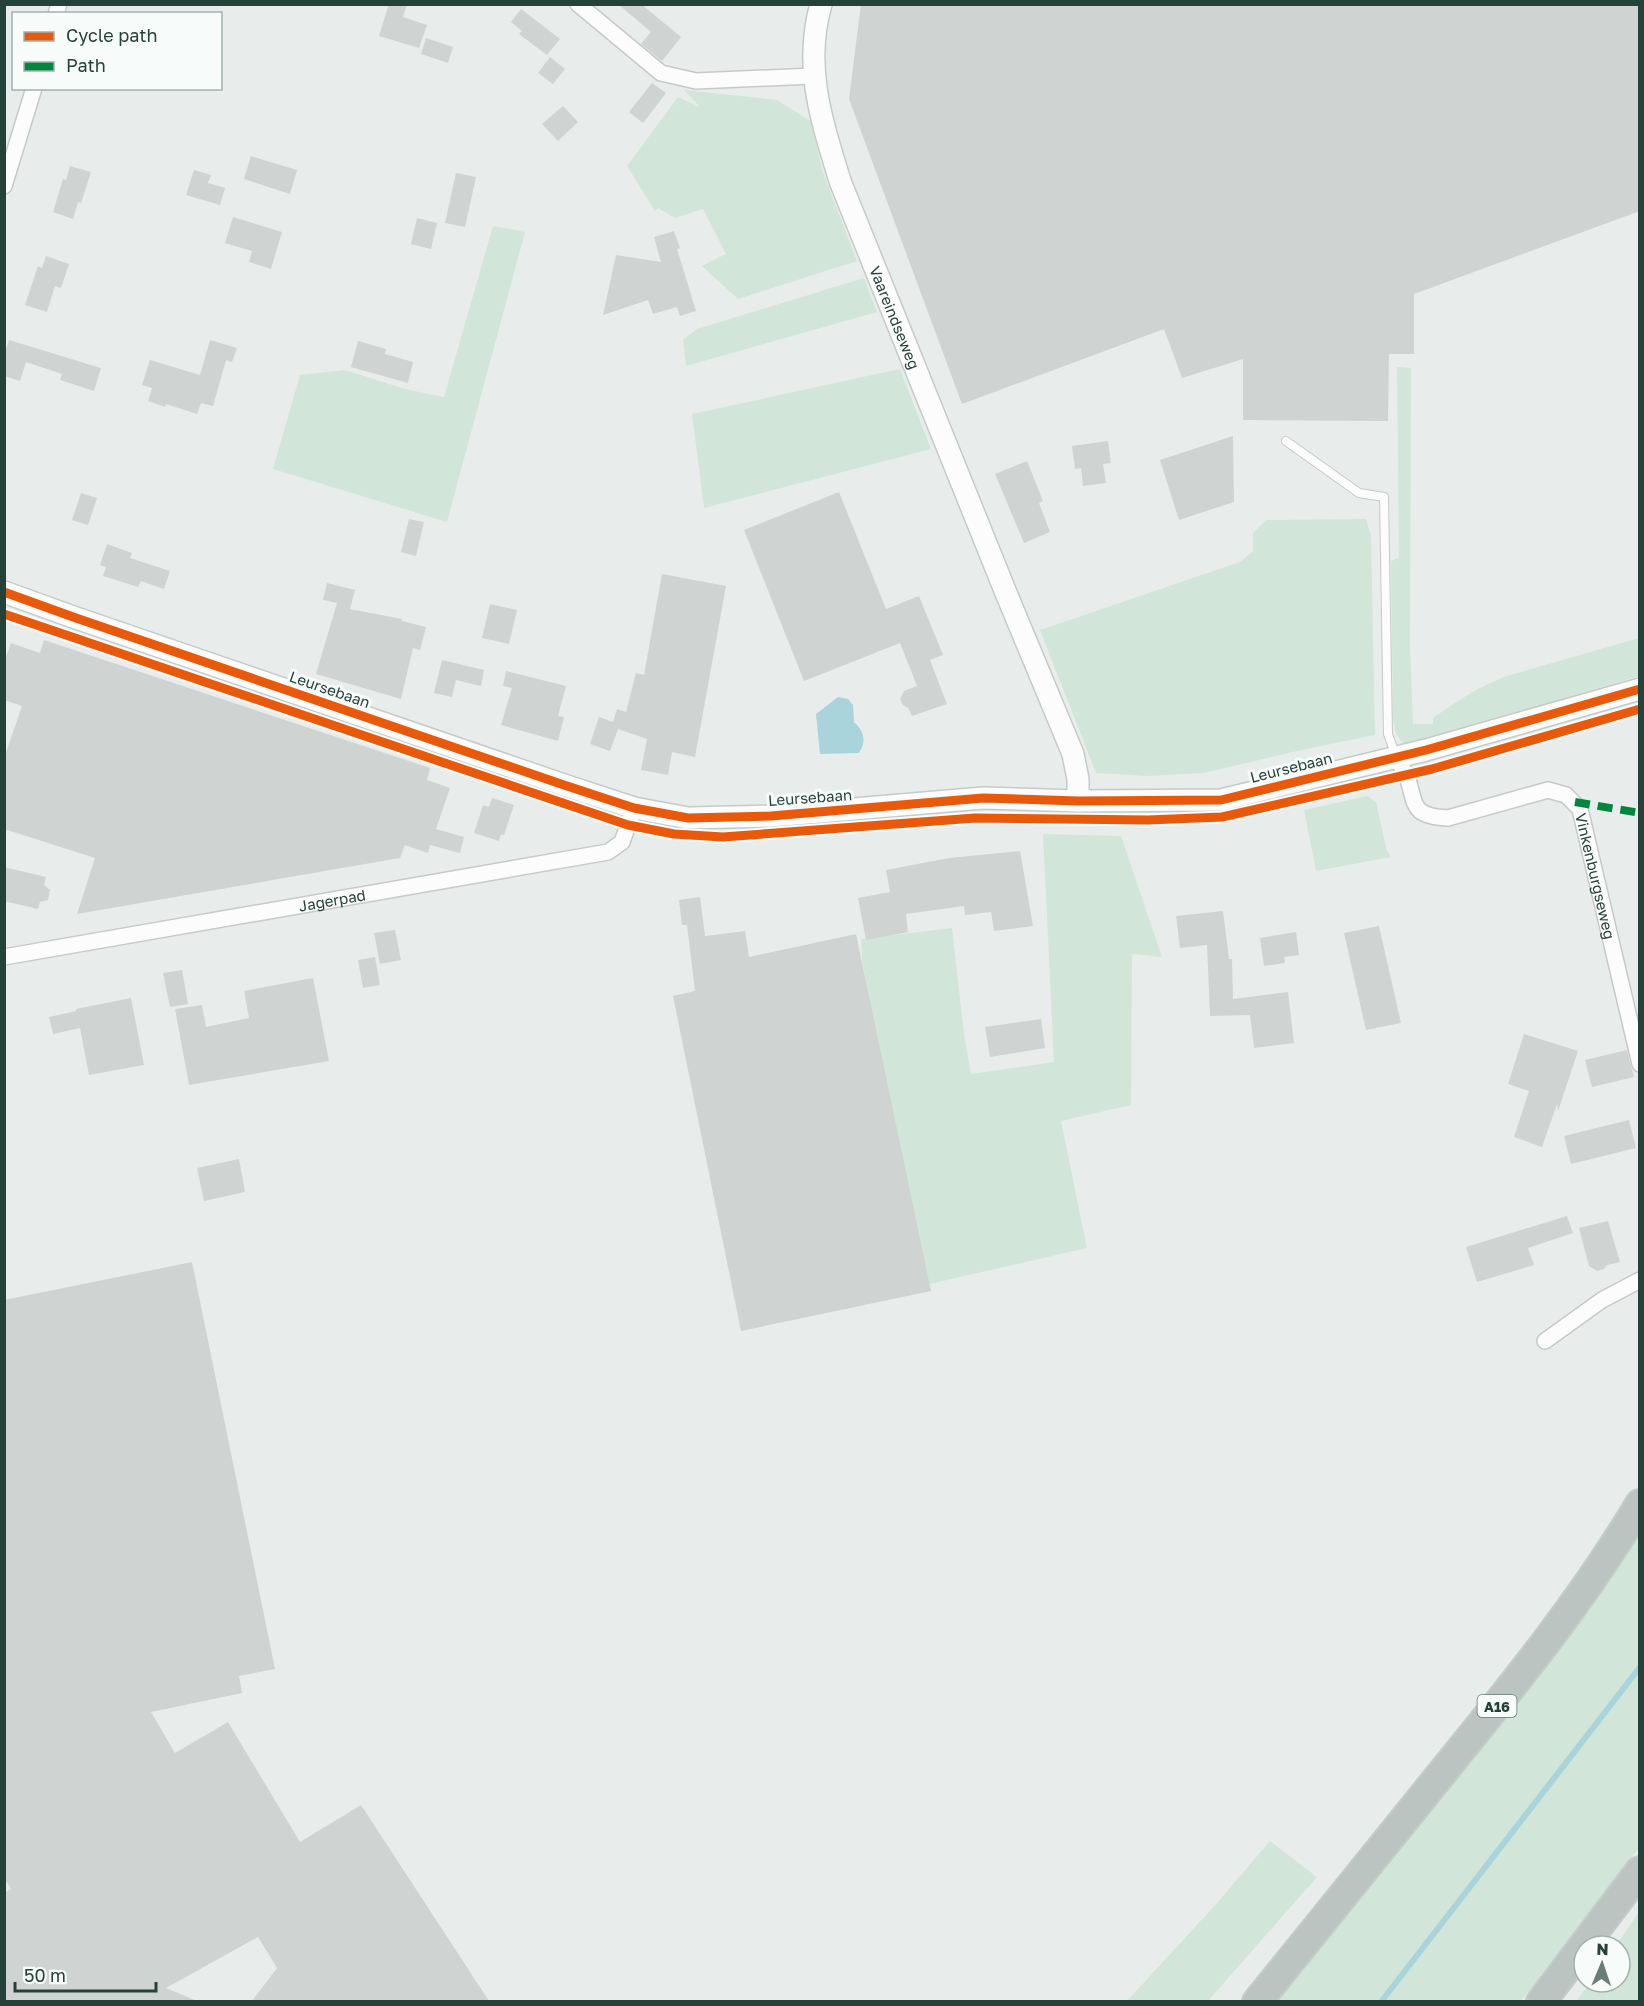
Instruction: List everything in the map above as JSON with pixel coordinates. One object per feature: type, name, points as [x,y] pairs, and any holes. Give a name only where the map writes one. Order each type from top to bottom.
[{"type":"highway","name":"A16","points":[[1257,2001],[1565,1618],[1640,1504]]},
{"type":"highway","points":[[1541,2001],[1640,1871]]},
{"type":"street","points":[[578,4],[661,73],[696,81],[813,76]]},
{"type":"street","name":"Vaareindseweg","points":[[820,4],[814,29],[813,76],[819,113],[840,181],[1073,754],[1078,779],[1078,801]]},
{"type":"street","points":[[4,186],[33,90]]},
{"type":"street","name":"Leursebaan","points":[[4,592],[634,808],[688,818],[771,816],[983,798],[1078,801],[1221,800],[1396,757],[1640,689]]},
{"type":"street","name":"Vinkenburgseweg","points":[[1396,757],[1406,775],[1412,800],[1418,809],[1432,818],[1448,818],[1548,790],[1566,795],[1575,802],[1580,809],[1640,1064]]},
{"type":"street","name":"Jagerpad","points":[[4,957],[608,852],[622,842],[634,808]]},
{"type":"street","points":[[1545,1341],[1602,1300],[1640,1280]]},
{"type":"lane","points":[[1286,441],[1359,493],[1384,497],[1388,734],[1396,757]]},
{"type":"green space","points":[[684,90],[777,100],[812,122],[822,170],[857,261],[738,299],[702,266],[726,254],[703,209],[675,218],[658,208],[655,211],[627,166],[678,97],[700,107]]},
{"type":"green space","points":[[493,226],[525,232],[447,522],[273,469],[300,375],[345,370],[405,389],[444,397]]},
{"type":"green space","points":[[864,278],[877,312],[686,366],[683,340],[697,329]]},
{"type":"green space","points":[[1397,367],[1411,368],[1410,646],[1413,724],[1433,724],[1433,718],[1460,700],[1487,684],[1507,676],[1639,638],[1639,676],[1406,745],[1400,740],[1393,718],[1391,561],[1399,558]]},
{"type":"green space","points":[[900,369],[931,449],[704,508],[692,414]]},
{"type":"green space","points":[[1366,519],[1371,536],[1375,735],[1204,773],[1147,776],[1096,773],[1040,630],[1240,562],[1253,551],[1253,533],[1266,520]]},
{"type":"green space","points":[[1367,796],[1376,802],[1387,851],[1391,857],[1316,871],[1304,810]]},
{"type":"green space","points":[[1043,834],[1121,836],[1162,957],[1132,954],[1131,1105],[1061,1121],[1087,1248],[921,1286],[862,959],[861,939],[952,928],[971,1074],[1054,1062]]},
{"type":"green space","points":[[1639,1534],[1639,1848],[1521,2001],[1275,2002],[1578,1622]]},
{"type":"green space","points":[[1270,1841],[1317,1877],[1208,2001],[1127,2001],[1217,1903]]},
{"type":"green space","points":[[1639,1912],[1639,2001],[1576,2001],[1582,1994],[1632,1994],[1632,1934],[1624,1934]]},
{"type":"water","points":[[838,697],[848,699],[853,705],[854,722],[863,736],[863,744],[859,753],[820,754],[816,714]]},
{"type":"building","points":[[389,4],[407,4],[403,17],[427,25],[419,48],[379,36]]},
{"type":"building","points":[[618,4],[641,4],[681,37],[662,61],[641,44],[651,32]]},
{"type":"building","points":[[861,4],[1640,4],[1640,211],[1414,294],[1414,354],[1389,354],[1388,421],[1243,420],[1243,359],[1182,378],[1164,329],[962,404],[849,99]]},
{"type":"building","points":[[521,9],[560,39],[547,55],[519,34],[522,31],[511,22]]},
{"type":"building","points":[[426,38],[453,47],[448,63],[421,54]]},
{"type":"building","points":[[550,57],[565,69],[553,84],[538,73]]},
{"type":"building","points":[[652,83],[666,93],[643,123],[629,112]]},
{"type":"building","points":[[563,106],[578,122],[558,141],[542,124]]},
{"type":"building","points":[[251,156],[297,170],[290,194],[244,179]]},
{"type":"building","points":[[70,166],[91,172],[73,219],[53,212],[63,179],[66,180]]},
{"type":"building","points":[[194,170],[211,175],[208,183],[225,188],[220,205],[186,195]]},
{"type":"building","points":[[456,173],[476,177],[465,227],[445,223]]},
{"type":"building","points":[[233,217],[282,232],[271,269],[249,262],[252,251],[225,243]]},
{"type":"building","points":[[417,218],[437,223],[431,249],[411,244]]},
{"type":"building","points":[[674,231],[680,248],[677,249],[696,311],[680,316],[677,307],[653,314],[648,300],[603,315],[616,255],[661,262],[654,237]]},
{"type":"building","points":[[46,256],[69,264],[61,288],[55,286],[47,312],[25,305],[38,266],[42,268]]},
{"type":"building","points":[[9,340],[101,368],[94,391],[60,380],[62,374],[26,362],[20,381],[4,376],[4,355]]},
{"type":"building","points":[[210,340],[237,348],[232,362],[226,360],[213,406],[201,403],[197,414],[148,401],[152,388],[142,385],[150,360],[200,375]]},
{"type":"building","points":[[358,341],[386,349],[385,354],[413,362],[408,383],[351,367]]},
{"type":"building","points":[[1233,436],[1234,502],[1179,520],[1160,460]]},
{"type":"building","points":[[1108,441],[1111,463],[1103,464],[1106,483],[1083,486],[1081,468],[1075,469],[1072,446]]},
{"type":"building","points":[[1027,461],[1043,501],[1039,503],[1050,532],[1024,543],[995,474]]},
{"type":"building","points":[[839,492],[886,609],[919,596],[943,655],[930,660],[947,704],[912,716],[908,708],[903,705],[900,699],[904,691],[917,686],[900,643],[804,681],[744,530]]},
{"type":"building","points":[[81,493],[97,498],[88,525],[72,520]]},
{"type":"building","points":[[409,519],[424,522],[416,556],[401,552]]},
{"type":"building","points":[[107,544],[132,553],[130,558],[170,571],[164,589],[141,581],[138,587],[103,576],[106,567],[100,565]]},
{"type":"building","points":[[662,574],[726,586],[695,757],[672,752],[668,775],[641,770],[647,739],[618,729],[610,751],[590,744],[599,717],[613,722],[617,709],[626,712],[636,673],[644,675]]},
{"type":"building","points":[[327,583],[355,590],[350,609],[402,619],[402,621],[426,627],[420,650],[413,648],[401,699],[316,674],[337,603],[323,600]]},
{"type":"building","points":[[490,604],[517,610],[509,644],[482,638]]},
{"type":"building","points":[[44,640],[430,768],[427,780],[450,788],[436,829],[464,837],[460,853],[430,845],[428,853],[405,845],[400,858],[77,914],[95,858],[4,829],[4,758],[22,706],[4,700],[4,662],[11,643],[40,653]]},
{"type":"building","points":[[442,660],[484,670],[481,686],[456,680],[452,697],[434,693]]},
{"type":"building","points":[[506,671],[566,686],[558,716],[564,717],[558,741],[501,725],[512,688],[503,686]]},
{"type":"building","points":[[492,798],[514,805],[504,835],[501,834],[499,841],[474,833],[483,805],[489,807]]},
{"type":"building","points":[[1020,851],[1033,926],[994,931],[991,912],[965,915],[964,906],[906,914],[908,932],[866,940],[858,898],[890,892],[886,870],[949,858]]},
{"type":"building","points":[[4,867],[46,877],[44,885],[50,890],[48,900],[40,902],[38,909],[4,901]]},
{"type":"building","points":[[700,897],[705,936],[745,931],[749,957],[856,934],[931,1291],[741,1331],[673,996],[695,991],[687,925],[682,925],[679,900]]},
{"type":"building","points":[[1223,911],[1229,959],[1232,959],[1233,999],[1288,992],[1294,1043],[1254,1048],[1250,1015],[1210,1016],[1207,945],[1180,948],[1176,916]]},
{"type":"building","points":[[1379,926],[1401,1023],[1366,1030],[1344,933]]},
{"type":"building","points":[[395,930],[401,960],[380,964],[374,933]]},
{"type":"building","points":[[1296,932],[1299,955],[1284,957],[1285,963],[1264,966],[1260,938]]},
{"type":"building","points":[[375,957],[380,985],[363,988],[358,960]]},
{"type":"building","points":[[182,970],[188,1004],[170,1007],[163,973]]},
{"type":"building","points":[[313,978],[329,1061],[189,1085],[175,1009],[202,1005],[206,1027],[249,1018],[244,991]]},
{"type":"building","points":[[131,998],[144,1065],[89,1075],[80,1028],[53,1034],[49,1017]]},
{"type":"building","points":[[1041,1019],[1045,1048],[990,1057],[985,1027]]},
{"type":"building","points":[[1524,1034],[1578,1051],[1558,1111],[1557,1104],[1542,1147],[1514,1137],[1529,1091],[1508,1084]]},
{"type":"building","points":[[1627,1050],[1634,1077],[1592,1087],[1585,1060]]},
{"type":"building","points":[[1629,1120],[1636,1148],[1571,1164],[1564,1136]]},
{"type":"building","points":[[239,1159],[245,1192],[204,1201],[197,1168]]},
{"type":"building","points":[[1567,1216],[1573,1233],[1528,1248],[1534,1265],[1477,1282],[1466,1247]]},
{"type":"building","points":[[1608,1221],[1620,1262],[1607,1265],[1604,1269],[1597,1271],[1589,1266],[1579,1228]]},
{"type":"building","points":[[192,1262],[275,1669],[239,1676],[242,1693],[151,1712],[175,1753],[228,1722],[300,1842],[361,1805],[489,2001],[252,2001],[277,1968],[258,1937],[166,1988],[197,2001],[4,2001],[4,1893],[11,1889],[4,1878],[4,1300]]},
{"type":"waterway","points":[[1381,2002],[1640,1667]]},
{"type":"marked path","points":[[1575,802],[1640,813]]},
{"type":"cycle path","points":[[4,592],[564,785],[634,808],[688,818],[771,816],[983,798],[1078,801],[1221,800],[1426,750],[1640,689]]},
{"type":"cycle path","points":[[4,614],[628,825],[674,834],[723,837],[975,818],[1148,820],[1222,817],[1432,769],[1640,709]]}]
